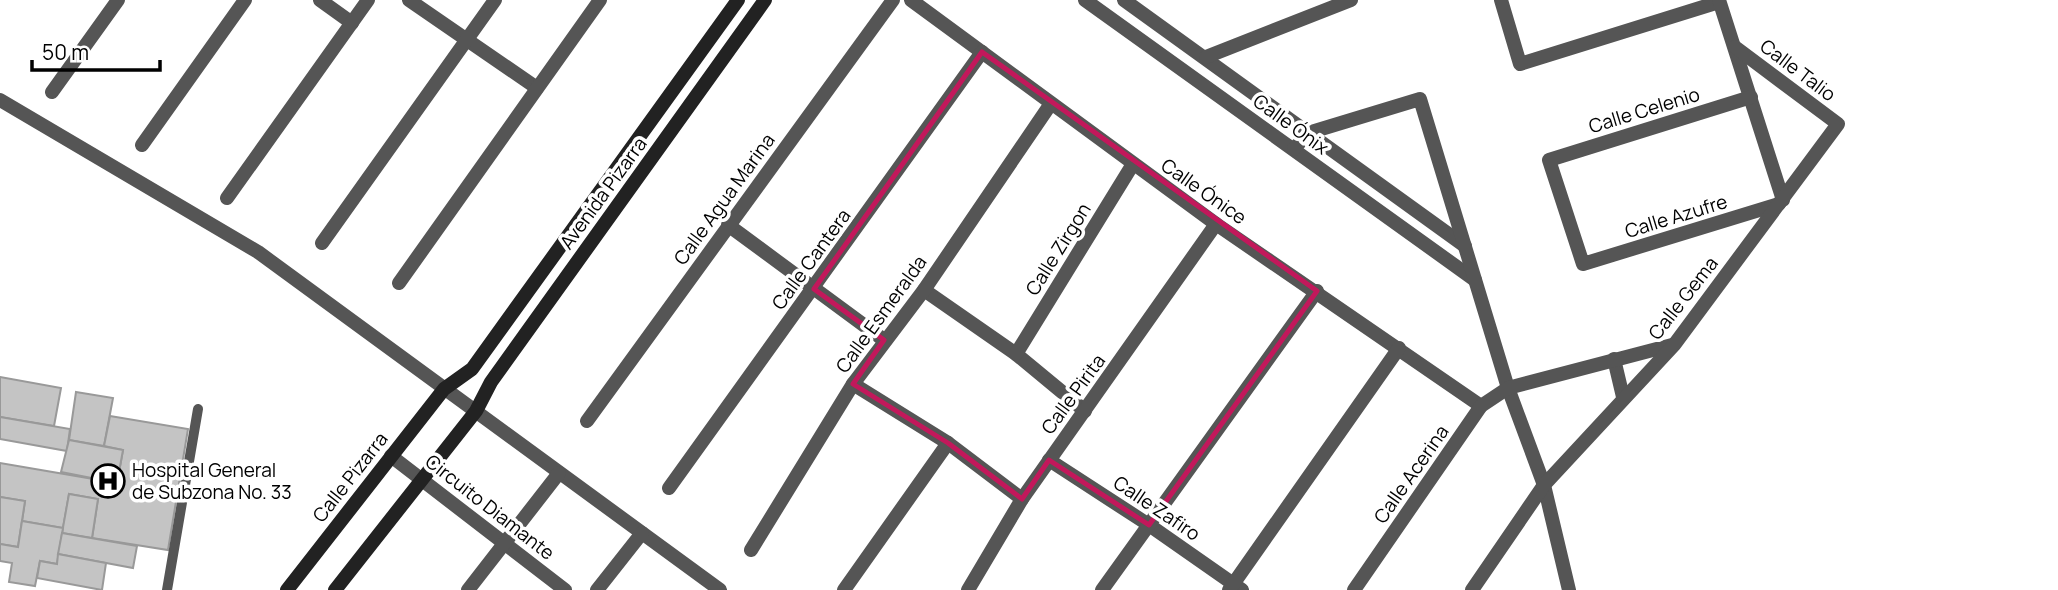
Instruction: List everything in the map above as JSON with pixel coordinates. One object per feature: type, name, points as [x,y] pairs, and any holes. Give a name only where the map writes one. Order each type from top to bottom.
[{"type":"street","points":[[52,92],[118,0]]},
{"type":"street","points":[[142,145],[244,0]]},
{"type":"street","points":[[320,0],[352,23]]},
{"type":"street","points":[[227,198],[368,0]]},
{"type":"street","points":[[410,0],[537,88]]},
{"type":"street","points":[[322,243],[495,0]]},
{"type":"street","points":[[399,283],[600,0]]},
{"type":"street","name":"Avenida Pizarra","points":[[444,388],[472,369],[738,0]]},
{"type":"street","name":"Avenida Pizarra","points":[[476,411],[491,382],[765,0]]},
{"type":"street","name":"Calle Agua Marina","points":[[587,421],[893,0]]},
{"type":"street","name":"Calle Ónice","points":[[911,0],[1050,105],[1216,224],[1481,406]]},
{"type":"street","name":"Calle Ónix","points":[[1124,0],[1465,246]]},
{"type":"street","points":[[1206,57],[1351,0]]},
{"type":"street","points":[[1501,0],[1520,64],[1719,1],[1751,97],[1781,202]]},
{"type":"street","name":"Calle Ónix","points":[[1089,1],[1475,280]]},
{"type":"street","points":[[719,26],[737,39]]},
{"type":"street","name":"Calle Talio","points":[[1735,47],[1838,124]]},
{"type":"street","name":"Calle Cantera","points":[[669,488],[982,52]]},
{"type":"street","name":"Calle Celenio","points":[[1583,264],[1549,160],[1751,97]]},
{"type":"street","points":[[1294,149],[1308,133],[1420,99],[1508,388],[1544,485],[1569,590]]},
{"type":"street","points":[[0,100],[258,252],[720,590]]},
{"type":"street","name":"Calle Esmeralda","points":[[751,550],[853,384],[924,290],[1050,105]]},
{"type":"street","name":"Calle Gema","points":[[1472,590],[1544,485],[1674,345],[1838,124]]},
{"type":"street","name":"Calle Zirgon","points":[[1016,354],[1133,164]]},
{"type":"street","points":[[605,186],[623,200]]},
{"type":"street","name":"Calle Azufre","points":[[1583,264],[1781,202]]},
{"type":"street","name":"Calle Pirita","points":[[968,590],[1022,499],[1216,224]]},
{"type":"street","points":[[728,225],[884,340]]},
{"type":"street","points":[[924,290],[1016,354],[1085,411]]},
{"type":"street","points":[[1102,590],[1317,291]]},
{"type":"street","name":"Calle Acerina","points":[[1354,590],[1481,406],[1508,388],[1674,345]]},
{"type":"street","points":[[1235,588],[1399,348]]},
{"type":"street","points":[[1614,359],[1623,397]]},
{"type":"street","points":[[472,369],[491,382]]},
{"type":"street","points":[[853,384],[948,443],[1022,499]]},
{"type":"street","name":"Calle Pizarra","points":[[287,590],[444,388]]},
{"type":"street","points":[[335,590],[476,411]]},
{"type":"street","points":[[844,590],[948,443]]},
{"type":"street","name":"Circuito Diamante","points":[[391,456],[565,590]]},
{"type":"street","name":"Calle Zafiro","points":[[1049,460],[1149,525],[1235,588]]},
{"type":"street","points":[[468,590],[559,473]]},
{"type":"street","points":[[597,590],[642,533]]},
{"type":"lane","points":[[167,590],[198,409]]},
{"type":"highlighted area","points":[[982,52],[1317,291],[1149,525],[1049,460],[1022,499],[948,443],[853,384],[884,340],[814,289]]},
{"type":"building","points":[[0,377],[61,388],[54,426],[0,417]]},
{"type":"building","points":[[76,392],[113,398],[104,446],[69,440]]},
{"type":"building","points":[[110,416],[188,429],[168,550],[92,538],[98,499],[69,494],[63,528],[22,521],[25,501],[0,497],[0,463],[117,483],[123,450],[104,446]]},
{"type":"building","points":[[0,417],[70,429],[67,451],[0,439]]},
{"type":"building","points":[[69,440],[123,450],[117,483],[61,472]]},
{"type":"building","points":[[69,494],[98,499],[92,538],[62,533]]},
{"type":"building","points":[[0,497],[25,501],[18,547],[0,544]]},
{"type":"building","points":[[22,521],[63,528],[57,564],[40,561],[35,586],[9,582],[12,563],[0,561],[0,544],[18,547]]},
{"type":"building","points":[[62,533],[137,546],[133,568],[58,554]]},
{"type":"building","points":[[58,554],[106,563],[102,590],[37,578],[40,561],[57,564]]},
{"type":"place","name":"Hospital General de Subzona No. 33","points":[[108,481]]}]
